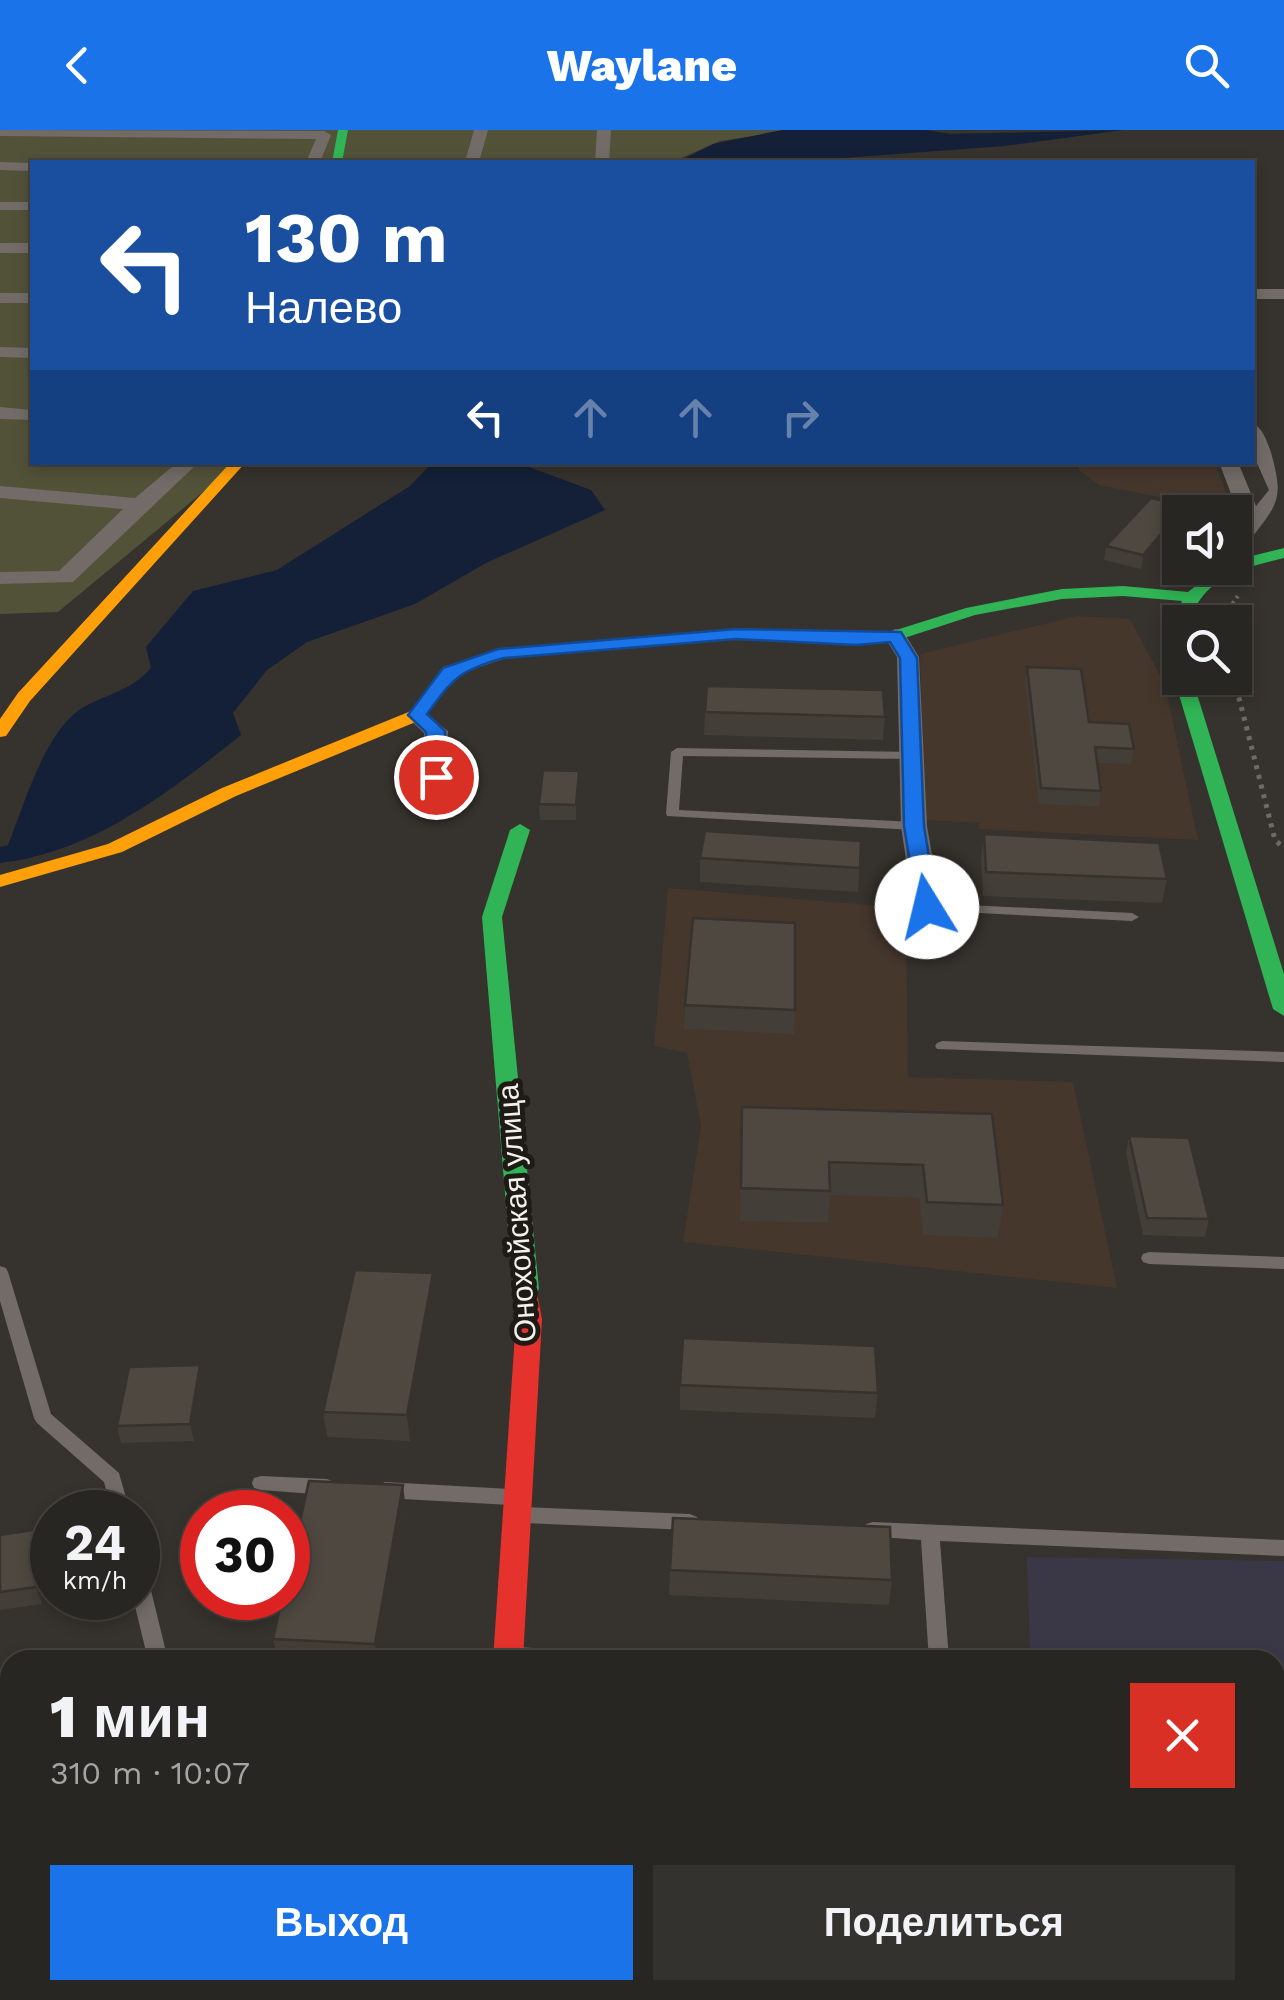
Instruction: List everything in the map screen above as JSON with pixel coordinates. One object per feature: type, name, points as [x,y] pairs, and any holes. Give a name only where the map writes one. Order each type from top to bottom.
[{"type":"street","points":[[473,160],[481,130]]},
{"type":"street","points":[[602,160],[604,130]]},
{"type":"street","points":[[0,132],[331,132]]},
{"type":"street","points":[[314,160],[331,132]]},
{"type":"street","points":[[331,132],[337,160]]},
{"type":"street","points":[[0,166],[30,167]]},
{"type":"street","points":[[0,206],[30,206]]},
{"type":"street","points":[[0,248],[30,248]]},
{"type":"street","points":[[1255,294],[1284,294]]},
{"type":"street","points":[[0,298],[30,298]]},
{"type":"street","points":[[0,352],[30,353]]},
{"type":"street","points":[[0,413],[30,415]]},
{"type":"street","points":[[1252,523],[1278,490],[1255,436]]},
{"type":"street","points":[[0,578],[65,577],[139,504],[186,465]]},
{"type":"street","points":[[0,732],[24,697],[236,465]]},
{"type":"street","points":[[1229,465],[1241,495]]},
{"type":"street","points":[[0,492],[139,504]]},
{"type":"street","points":[[1252,566],[1284,553]]},
{"type":"street","points":[[0,881],[16,880],[115,848],[229,792],[417,715],[449,671],[504,653],[736,634],[856,640],[895,636],[972,611],[1062,594],[1122,591],[1186,597],[1210,585]]},
{"type":"street","points":[[1183,605],[1186,597]]},
{"type":"street","points":[[895,636],[908,658],[914,826],[927,907]]},
{"type":"street","points":[[1188,695],[1284,1009]]},
{"type":"street","points":[[417,715],[436,731],[436,777]]},
{"type":"street","name":"Онохойская улица","points":[[509,1650],[529,1319],[492,917],[520,830]]},
{"type":"lane","points":[[911,755],[677,752],[672,813],[914,826]]},
{"type":"lane","points":[[927,907],[1132,917]]},
{"type":"lane","points":[[942,1046],[1284,1057]]},
{"type":"lane","points":[[1150,1258],[1284,1263]]},
{"type":"lane","points":[[0,1272],[42,1418],[112,1478],[115,1490]]},
{"type":"lane","points":[[261,1484],[351,1488],[715,1523]]},
{"type":"lane","points":[[852,1529],[1284,1548]]},
{"type":"lane","points":[[930,1532],[938,1650]]},
{"type":"lane","points":[[148,1620],[156,1650]]},
{"type":"path","points":[[1238,695],[1275,840],[1284,848]]},
{"type":"shaded area","points":[[1079,465],[1216,465],[1227,495],[1162,498],[1099,485],[1079,470]]},
{"type":"shaded area","points":[[1077,616],[1130,619],[1162,679],[1162,695],[1167,695],[1198,840],[979,829],[979,823],[925,820],[920,654]]},
{"type":"shaded area","points":[[668,888],[906,908],[908,1077],[1073,1082],[1117,1288],[683,1242],[701,1126],[687,1053],[654,1046]]},
{"type":"shaded area","points":[[1027,1557],[1284,1561],[1284,1650],[1030,1650]]},
{"type":"green space","points":[[0,130],[795,130],[720,141],[677,160],[30,160],[30,465],[236,465],[58,612],[0,614]]},
{"type":"water","points":[[782,130],[926,130],[950,134],[1123,130],[1005,146],[816,160],[682,160],[713,144]]},
{"type":"water","points":[[430,465],[526,465],[591,490],[605,510],[486,563],[415,604],[307,642],[267,670],[233,713],[241,735],[187,777],[98,833],[67,847],[0,863],[0,847],[8,845],[37,770],[58,732],[84,707],[128,687],[151,668],[146,647],[193,591],[277,570],[410,486]]},
{"type":"building","points":[[1151,498],[1162,500],[1162,533],[1143,555],[1106,546]]},
{"type":"building","points":[[1027,667],[1081,669],[1089,722],[1129,724],[1134,749],[1095,747],[1101,791],[1041,788]]},
{"type":"building","points":[[707,686],[883,690],[885,717],[705,712]]},
{"type":"building","points":[[543,770],[579,771],[576,805],[539,804]]},
{"type":"building","points":[[705,831],[861,841],[860,868],[700,858]]},
{"type":"building","points":[[984,834],[1159,843],[1167,879],[986,872]]},
{"type":"building","points":[[693,918],[795,923],[795,1010],[685,1005]]},
{"type":"building","points":[[742,1107],[992,1114],[1003,1205],[927,1202],[923,1165],[829,1162],[830,1191],[741,1188]]},
{"type":"building","points":[[1129,1136],[1189,1138],[1209,1219],[1147,1218]]},
{"type":"building","points":[[355,1270],[433,1273],[407,1415],[323,1412]]},
{"type":"building","points":[[683,1338],[875,1346],[878,1393],[680,1385]]},
{"type":"building","points":[[200,1365],[190,1424],[117,1426],[129,1367]]},
{"type":"building","points":[[309,1481],[403,1485],[375,1644],[273,1639],[277,1620],[310,1620],[310,1490]]},
{"type":"building","points":[[673,1518],[890,1527],[892,1580],[670,1570]]},
{"type":"building","points":[[30,1530],[30,1588],[0,1592],[0,1535]]},
{"type":"traffic: fast","points":[[337,160],[343,130]]},
{"type":"traffic: fast","points":[[1252,561],[1284,553]]},
{"type":"traffic: fast","points":[[1188,605],[1204,585]]},
{"type":"traffic: fast","points":[[593,646],[735,634],[856,640],[895,636],[972,611],[1062,594],[1123,591],[1187,597]]},
{"type":"traffic: fast","points":[[1188,695],[1284,1009]]},
{"type":"traffic: fast","points":[[520,830],[492,917],[526,1289]]},
{"type":"traffic: slow","points":[[0,732],[24,697],[236,465]]},
{"type":"traffic: slow","points":[[0,881],[115,848],[229,792],[417,715],[449,671],[504,653],[593,646]]},
{"type":"traffic: jam","points":[[509,1650],[529,1319],[526,1289]]},
{"type":"route","points":[[436,777],[436,731],[417,715],[449,671],[471,662],[504,653],[736,634],[856,640],[895,636],[908,658],[914,826],[927,907]]}]
